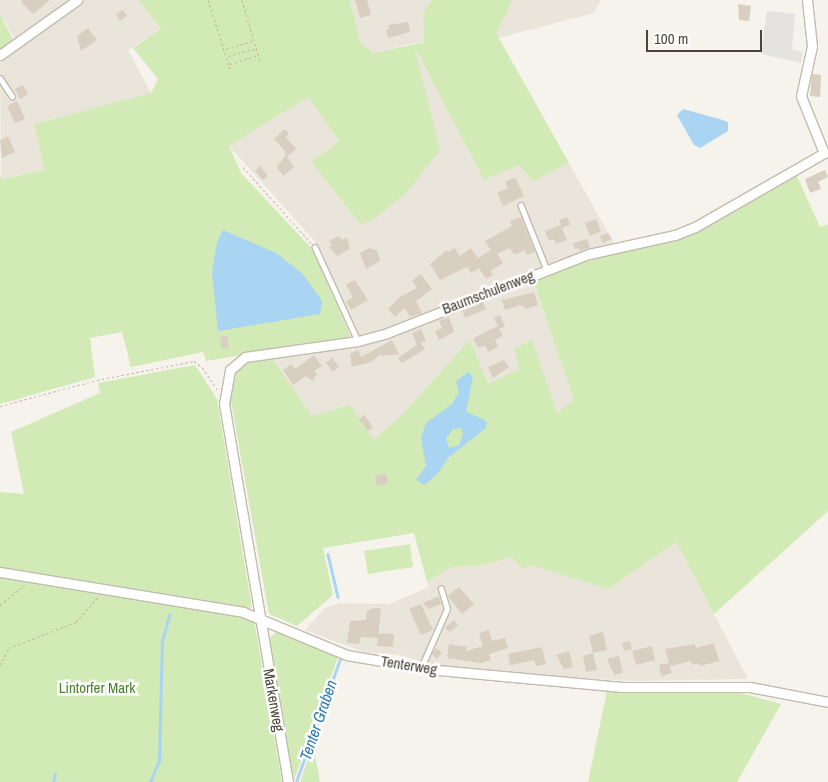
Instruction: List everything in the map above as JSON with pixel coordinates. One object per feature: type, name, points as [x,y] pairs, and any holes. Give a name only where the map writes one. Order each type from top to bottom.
[{"type":"street","points":[[0,54],[77,0]]},
{"type":"street","name":"Baumschulenweg","points":[[260,618],[224,397],[230,370],[246,357],[358,341],[387,333],[589,254],[675,235],[695,227],[826,152],[801,96],[812,46],[807,0]]},
{"type":"street","name":"Tenterweg","points":[[0,572],[243,612],[347,655],[421,668],[622,687],[750,687],[828,702]]},
{"type":"street","name":"Markenweg","points":[[260,618],[288,782]]},
{"type":"lane","points":[[0,78],[12,96]]},
{"type":"lane","points":[[521,205],[547,270]]},
{"type":"lane","points":[[315,247],[358,341]]},
{"type":"lane","points":[[421,668],[446,610],[441,589]]},
{"type":"path","points":[[208,0],[230,69]]},
{"type":"path","points":[[242,0],[260,61]]},
{"type":"path","points":[[224,50],[254,40]]},
{"type":"path","points":[[226,57],[256,49]]},
{"type":"path","points":[[229,64],[258,56]]},
{"type":"path","points":[[243,167],[315,247]]},
{"type":"path","points":[[0,406],[97,380],[194,361],[202,367],[213,388],[224,397]]},
{"type":"path","points":[[0,605],[35,577]]},
{"type":"path","points":[[0,666],[9,648],[76,622],[103,589]]},
{"type":"shaded area","points":[[0,0],[139,0],[161,29],[128,50],[151,93],[34,124],[44,170],[1,179],[0,59],[20,48],[0,14]]},
{"type":"shaded area","points":[[350,0],[432,0],[423,12],[424,42],[374,53],[361,44]]},
{"type":"shaded area","points":[[513,0],[601,0],[594,13],[498,38],[495,33]]},
{"type":"shaded area","points":[[767,11],[795,14],[792,49],[803,52],[801,63],[761,54]]},
{"type":"shaded area","points":[[413,43],[484,180],[519,164],[533,181],[569,163],[615,245],[580,253],[531,272],[574,400],[528,438],[409,519],[312,416],[272,358],[361,343],[319,246],[229,146],[308,96],[339,142],[311,162],[361,225]]},
{"type":"shaded area","points":[[676,542],[748,679],[632,681],[498,673],[439,666],[398,655],[366,653],[305,630],[325,608],[339,603],[389,604],[429,587],[427,582],[451,567],[479,566],[512,557],[608,589]]},
{"type":"green space","points":[[139,0],[350,0],[361,44],[374,53],[424,42],[423,12],[432,0],[513,0],[496,33],[569,163],[533,181],[519,165],[484,180],[414,46],[440,150],[407,192],[377,217],[361,225],[311,162],[339,141],[308,97],[229,146],[241,173],[313,250],[351,337],[206,361],[203,352],[131,367],[122,332],[90,338],[95,377],[0,404],[0,176],[2,179],[44,170],[34,124],[151,93],[158,79],[133,48],[161,29]]},
{"type":"green space","points":[[0,14],[14,42],[0,50]]},
{"type":"green space","points":[[796,174],[820,227],[828,224],[828,511],[714,614],[676,542],[608,589],[531,565],[524,569],[512,557],[479,566],[451,567],[427,582],[414,533],[323,548],[333,595],[297,626],[269,614],[230,396],[238,368],[244,362],[272,358],[312,416],[350,405],[374,440],[401,416],[470,340],[488,384],[520,369],[514,349],[532,340],[557,413],[574,400],[533,279],[593,257],[686,237]]},
{"type":"green space","points":[[195,365],[217,399],[252,608],[0,567],[0,492],[24,494],[11,432],[100,393],[98,383]]},
{"type":"green space","points":[[410,544],[413,567],[368,574],[364,551]]},
{"type":"green space","name":"Lintorfer Mark","points":[[0,576],[254,619],[282,782],[0,782]]},
{"type":"green space","points":[[277,631],[338,657],[294,780],[269,639]]},
{"type":"green space","points":[[607,691],[734,691],[781,704],[737,782],[588,782]]},
{"type":"green space","points":[[313,745],[320,782],[300,782]]},
{"type":"water","points":[[683,109],[728,122],[728,131],[700,148],[694,145],[677,115]]},
{"type":"water","points":[[223,230],[276,253],[302,273],[322,301],[320,314],[218,331],[212,273],[217,242]]},
{"type":"water","points":[[468,372],[473,377],[466,412],[487,422],[486,428],[449,457],[437,474],[424,485],[416,480],[426,466],[421,438],[426,423],[452,404],[459,392],[456,381]],"holes":[[[461,428],[463,434],[459,445],[449,448],[446,439],[453,429]]]},
{"type":"building","points":[[22,0],[50,0],[33,14],[21,2]]},
{"type":"building","points":[[355,0],[367,0],[371,15],[360,18]]},
{"type":"building","points":[[738,4],[751,6],[749,21],[739,20]]},
{"type":"building","points":[[123,10],[127,16],[120,21],[116,14]]},
{"type":"building","points":[[408,22],[410,32],[388,38],[386,30],[389,29],[388,25]]},
{"type":"building","points":[[88,28],[97,40],[81,51],[77,36]]},
{"type":"building","points":[[812,74],[821,75],[820,97],[810,96]]},
{"type":"building","points":[[23,85],[28,94],[20,99],[15,89]]},
{"type":"building","points":[[17,101],[25,119],[15,123],[7,106]]},
{"type":"building","points":[[285,129],[289,134],[286,137],[296,149],[287,157],[294,167],[283,176],[277,167],[285,156],[285,151],[274,139]]},
{"type":"building","points":[[8,136],[15,152],[2,158],[0,140]]},
{"type":"building","points":[[260,166],[268,176],[263,180],[255,171]]},
{"type":"building","points":[[825,170],[828,177],[818,182],[821,189],[810,193],[805,179]]},
{"type":"building","points":[[515,177],[524,196],[503,206],[497,193],[508,188],[505,182]]},
{"type":"building","points":[[521,217],[535,252],[527,255],[525,250],[514,255],[510,248],[497,254],[503,263],[491,271],[493,275],[486,279],[479,268],[471,273],[467,267],[440,280],[430,264],[447,250],[448,252],[455,248],[460,256],[471,248],[478,258],[491,250],[485,241],[512,226],[510,221]]},
{"type":"building","points":[[567,217],[570,225],[562,228],[567,240],[556,244],[554,239],[549,241],[545,231],[561,225],[559,220]]},
{"type":"building","points":[[596,219],[601,231],[590,236],[585,223]]},
{"type":"building","points":[[608,233],[612,239],[602,243],[600,236]]},
{"type":"building","points":[[339,236],[342,240],[347,237],[350,249],[337,256],[329,247],[332,246],[329,241]]},
{"type":"building","points":[[587,239],[590,247],[580,251],[579,248],[575,249],[573,243]]},
{"type":"building","points":[[369,248],[377,250],[380,261],[366,269],[360,253]]},
{"type":"building","points":[[421,274],[432,289],[416,301],[422,313],[410,317],[405,308],[395,317],[388,309],[400,297],[417,288],[412,281]]},
{"type":"building","points":[[355,280],[368,300],[351,310],[346,301],[353,297],[346,285]]},
{"type":"building","points":[[534,292],[538,305],[527,309],[520,305],[505,310],[502,300]]},
{"type":"building","points":[[483,302],[486,309],[465,318],[462,310]]},
{"type":"building","points":[[500,315],[505,327],[499,329],[503,336],[495,340],[498,347],[488,352],[485,345],[478,348],[473,338],[498,326],[494,318]]},
{"type":"building","points":[[449,317],[454,332],[439,340],[435,331],[442,328],[439,321]]},
{"type":"building","points":[[421,329],[426,341],[421,343],[425,349],[402,363],[398,358],[417,345],[412,333]]},
{"type":"building","points":[[227,336],[229,348],[222,349],[220,337]]},
{"type":"building","points":[[392,340],[399,354],[382,356],[381,354],[371,362],[352,367],[350,354],[358,350],[361,357]]},
{"type":"building","points":[[314,355],[322,366],[314,371],[317,374],[312,381],[306,376],[293,385],[283,370],[291,364],[295,369]]},
{"type":"building","points":[[332,358],[339,367],[333,372],[326,363]]},
{"type":"building","points":[[504,360],[509,367],[493,378],[488,367]]},
{"type":"building","points":[[365,415],[373,428],[368,431],[359,419]]},
{"type":"building","points":[[386,474],[388,483],[377,486],[375,476]]},
{"type":"building","points":[[459,587],[474,604],[462,614],[448,596]]},
{"type":"building","points":[[439,596],[441,604],[429,609],[423,603]]},
{"type":"building","points":[[421,604],[433,630],[421,635],[409,609]]},
{"type":"building","points":[[381,608],[378,638],[361,637],[359,644],[347,643],[350,621],[366,620],[367,611]]},
{"type":"building","points":[[454,620],[458,625],[450,632],[445,628]]},
{"type":"building","points":[[489,630],[492,641],[505,638],[508,648],[489,654],[491,660],[481,663],[447,658],[449,644],[467,647],[466,651],[483,646],[479,633]]},
{"type":"building","points":[[603,632],[607,650],[593,653],[589,636]]},
{"type":"building","points":[[378,633],[394,634],[393,647],[377,646]]},
{"type":"building","points":[[630,641],[632,649],[624,651],[622,643]]},
{"type":"building","points":[[714,643],[719,661],[700,666],[699,663],[692,665],[691,661],[670,666],[665,649],[695,644],[696,648]]},
{"type":"building","points":[[652,646],[655,660],[636,665],[632,651]]},
{"type":"building","points":[[542,647],[546,664],[536,666],[534,660],[510,665],[508,654]]},
{"type":"building","points":[[436,648],[442,653],[437,659],[432,654]]},
{"type":"building","points":[[569,651],[573,667],[564,669],[556,655]]},
{"type":"building","points":[[593,653],[597,670],[586,672],[583,656]]},
{"type":"building","points":[[619,656],[623,673],[614,675],[607,659]]},
{"type":"building","points":[[669,663],[672,673],[661,676],[659,665]]},
{"type":"waterway","name":"Tenter Graben","points":[[328,554],[338,597]]},
{"type":"waterway","points":[[150,782],[159,761],[162,642],[169,615]]},
{"type":"waterway","name":"Tenter Graben","points":[[296,782],[340,659]]},
{"type":"waterway","points":[[53,782],[55,774]]}]
